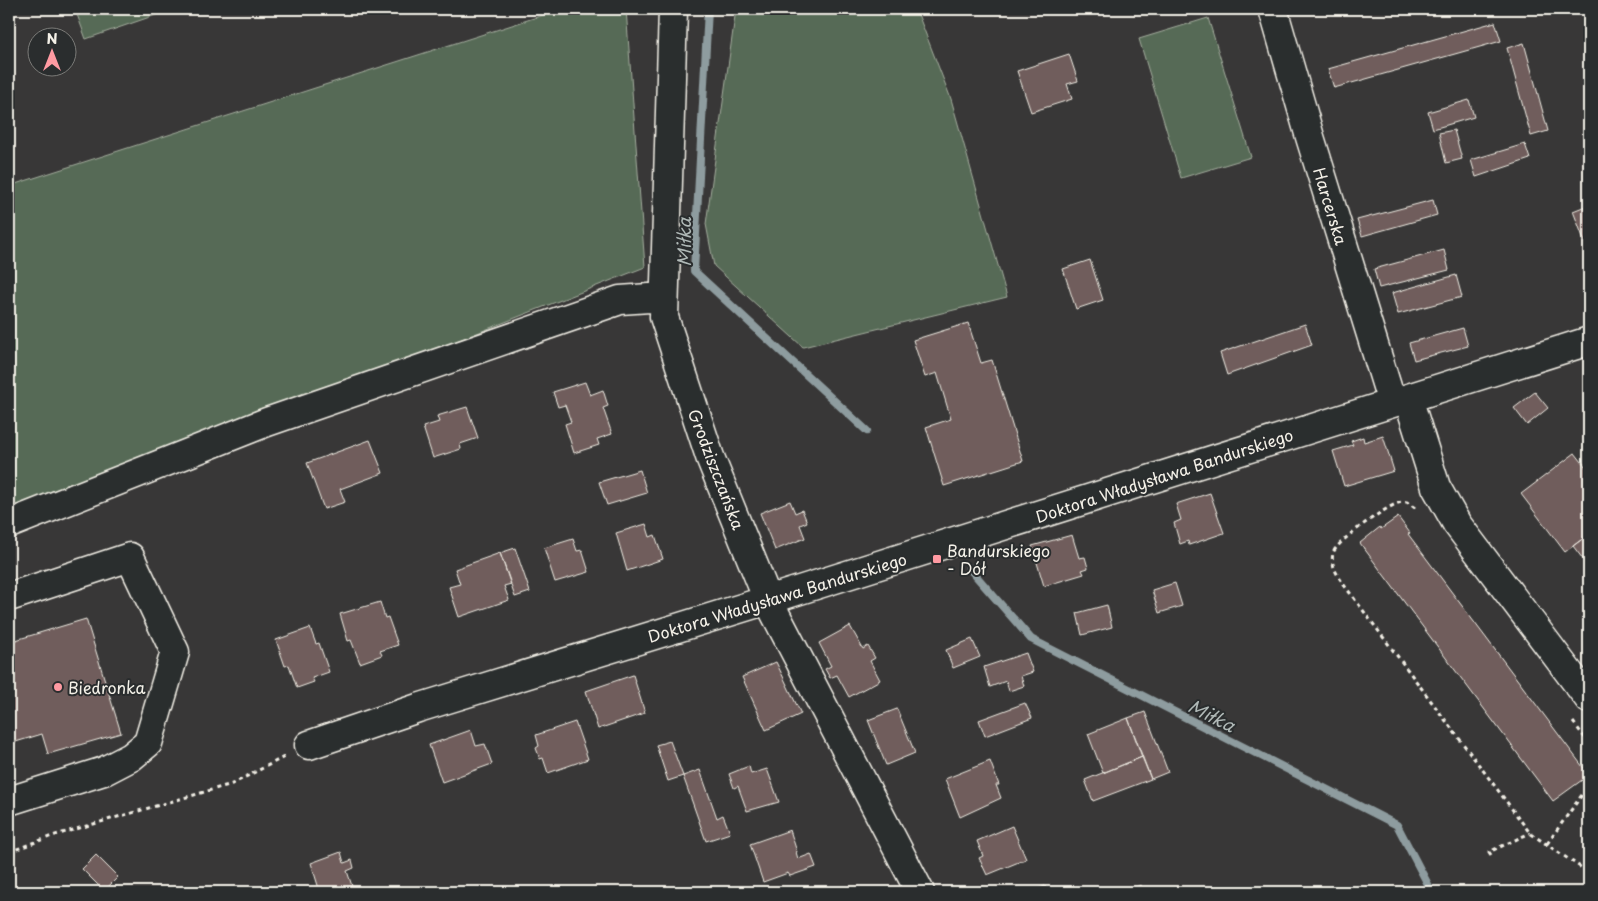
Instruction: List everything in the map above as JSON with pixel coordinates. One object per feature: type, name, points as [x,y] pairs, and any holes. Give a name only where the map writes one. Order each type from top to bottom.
[{"type":"street","name":"Grodziszczańska","points":[[673,9],[664,317],[710,457],[768,600],[920,892]]},
{"type":"street","name":"Harcerska","points":[[1273,9],[1310,137],[1400,401],[1436,487],[1457,524],[1589,699]]},
{"type":"street","points":[[9,524],[267,422],[620,300],[664,297]]},
{"type":"street","name":"Doktora Władysława Bandurskiego","points":[[309,745],[418,708],[768,600],[1589,341]]},
{"type":"street","points":[[9,596],[130,557],[175,652],[148,743],[131,757],[104,771],[9,801]]},
{"type":"path","points":[[1417,510],[1407,502],[1396,504],[1345,537],[1334,551],[1332,559],[1334,568],[1350,593],[1530,833],[1589,873]]},
{"type":"path","points":[[1572,720],[1589,743]]},
{"type":"path","points":[[9,852],[52,836],[232,784],[309,745]]},
{"type":"path","points":[[1546,844],[1589,784]]},
{"type":"path","points":[[1490,855],[1489,852],[1530,833]]},
{"type":"green space","points":[[75,9],[173,9],[86,39]]},
{"type":"green space","points":[[562,9],[626,9],[645,267],[9,517],[9,186]]},
{"type":"green space","points":[[736,9],[916,9],[951,99],[1007,297],[803,347],[714,266],[706,224]]},
{"type":"green space","points":[[1208,18],[1251,157],[1181,178],[1139,39]]},
{"type":"building","points":[[1495,22],[1501,41],[1334,88],[1328,69]]},
{"type":"building","points":[[1524,43],[1548,131],[1531,136],[1507,48]]},
{"type":"building","points":[[1069,54],[1078,81],[1067,84],[1072,99],[1031,112],[1017,71]]},
{"type":"building","points":[[1469,100],[1474,117],[1433,129],[1428,112]]},
{"type":"building","points":[[1454,130],[1462,159],[1446,163],[1439,133]]},
{"type":"building","points":[[1525,144],[1530,159],[1476,177],[1471,160]]},
{"type":"building","points":[[1433,200],[1437,215],[1362,236],[1357,220]]},
{"type":"building","points":[[1588,205],[1589,209],[1589,253],[1573,211]]},
{"type":"building","points":[[1444,250],[1449,270],[1379,288],[1374,269]]},
{"type":"building","points":[[1090,260],[1103,300],[1076,309],[1063,269]]},
{"type":"building","points":[[1456,275],[1462,297],[1398,314],[1392,293]]},
{"type":"building","points":[[968,323],[981,363],[992,360],[1023,461],[944,486],[926,427],[951,419],[937,373],[925,377],[913,340]]},
{"type":"building","points":[[1305,324],[1312,345],[1227,375],[1220,353]]},
{"type":"building","points":[[1463,328],[1468,346],[1414,360],[1409,343]]},
{"type":"building","points":[[585,382],[590,395],[603,390],[608,406],[603,408],[612,434],[597,439],[599,445],[574,453],[565,424],[571,422],[565,405],[558,407],[553,392]]},
{"type":"building","points":[[1535,392],[1548,408],[1527,425],[1514,408]]},
{"type":"building","points":[[467,407],[478,438],[460,444],[461,449],[433,458],[423,427],[439,422],[437,416]]},
{"type":"building","points":[[1383,436],[1394,471],[1344,486],[1333,451],[1353,445],[1351,441],[1363,437],[1364,442]]},
{"type":"building","points":[[370,440],[383,473],[340,489],[345,502],[324,509],[307,463]]},
{"type":"building","points":[[1575,453],[1589,471],[1589,534],[1565,552],[1521,494]]},
{"type":"building","points":[[640,470],[647,493],[607,505],[599,482]]},
{"type":"building","points":[[1210,493],[1224,533],[1189,545],[1188,541],[1180,544],[1174,523],[1181,520],[1176,504]]},
{"type":"building","points":[[790,501],[795,513],[802,510],[807,522],[800,525],[805,538],[775,550],[760,513]]},
{"type":"building","points":[[1398,517],[1410,533],[1408,534],[1589,775],[1553,801],[1360,543],[1380,527],[1381,529]]},
{"type":"building","points":[[646,524],[650,537],[655,535],[663,559],[627,571],[616,533]]},
{"type":"building","points":[[1589,534],[1589,567],[1573,546]]},
{"type":"building","points":[[1072,535],[1079,558],[1085,557],[1088,568],[1082,570],[1084,574],[1044,586],[1032,546]]},
{"type":"building","points":[[573,539],[577,551],[582,550],[589,572],[555,582],[544,548]]},
{"type":"building","points":[[515,548],[530,592],[515,597],[500,553]]},
{"type":"building","points":[[500,553],[511,584],[504,586],[509,600],[459,617],[449,587],[460,584],[455,569]]},
{"type":"building","points":[[1175,583],[1182,606],[1159,613],[1152,590]]},
{"type":"building","points":[[380,602],[385,618],[388,617],[398,645],[380,651],[382,655],[360,663],[351,640],[348,641],[340,614]]},
{"type":"building","points":[[1107,605],[1112,627],[1082,635],[1077,613]]},
{"type":"building","name":"Biedronka","points":[[86,619],[121,733],[48,754],[42,734],[9,744],[9,642]]},
{"type":"building","points":[[850,626],[863,649],[868,646],[875,658],[870,661],[880,680],[849,697],[837,675],[830,678],[825,669],[831,666],[819,643]]},
{"type":"building","points":[[310,628],[316,644],[319,643],[329,672],[312,678],[314,682],[297,688],[289,665],[285,666],[276,640]]},
{"type":"building","points":[[972,639],[980,657],[953,668],[946,650]]},
{"type":"building","points":[[1026,653],[1033,672],[1021,676],[1024,686],[1009,691],[1006,681],[990,687],[984,667]]},
{"type":"building","points":[[776,662],[801,714],[766,730],[742,677]]},
{"type":"building","points":[[633,675],[645,713],[598,729],[586,691]]},
{"type":"building","points":[[1025,703],[1032,718],[985,736],[979,720]]},
{"type":"building","points":[[897,709],[915,753],[886,765],[868,720]]},
{"type":"building","points":[[1145,712],[1168,772],[1151,779],[1128,718]]},
{"type":"building","points":[[1128,718],[1142,757],[1103,773],[1088,734]]},
{"type":"building","points":[[575,722],[588,759],[548,773],[543,758],[540,759],[536,748],[539,746],[536,735]]},
{"type":"building","points":[[471,730],[476,746],[485,744],[492,764],[442,782],[429,745]]},
{"type":"building","points":[[670,741],[683,776],[668,781],[656,745]]},
{"type":"building","points":[[1142,757],[1151,779],[1093,801],[1085,780]]},
{"type":"building","points":[[990,761],[999,785],[996,785],[1001,798],[960,817],[945,779]]},
{"type":"building","points":[[749,766],[751,774],[767,769],[779,802],[747,811],[738,786],[734,788],[729,774]]},
{"type":"building","points":[[700,770],[717,818],[723,815],[730,833],[706,841],[683,776]]},
{"type":"building","points":[[1589,806],[1589,820],[1584,817]]},
{"type":"building","points":[[1012,826],[1026,859],[987,875],[979,858],[983,856],[977,841]]},
{"type":"building","points":[[790,830],[798,859],[811,854],[816,867],[790,876],[788,873],[763,882],[750,844]]},
{"type":"building","points":[[341,852],[344,863],[352,860],[354,868],[347,871],[352,886],[332,892],[320,892],[311,863]]},
{"type":"building","points":[[96,855],[118,877],[104,891],[82,869]]},
{"type":"building","points":[[1141,885],[1144,892],[1121,892]]},
{"type":"building","points":[[1045,886],[1047,892],[1029,892]]},
{"type":"waterway","name":"Miłka","points":[[708,9],[694,271],[867,431]]},
{"type":"waterway","name":"Miłka","points":[[969,568],[1031,639],[1397,825],[1432,892]]},
{"type":"place","name":"Bandurskiego - Dół","points":[[937,559]]},
{"type":"place","name":"Biedronka","points":[[58,687]]}]
